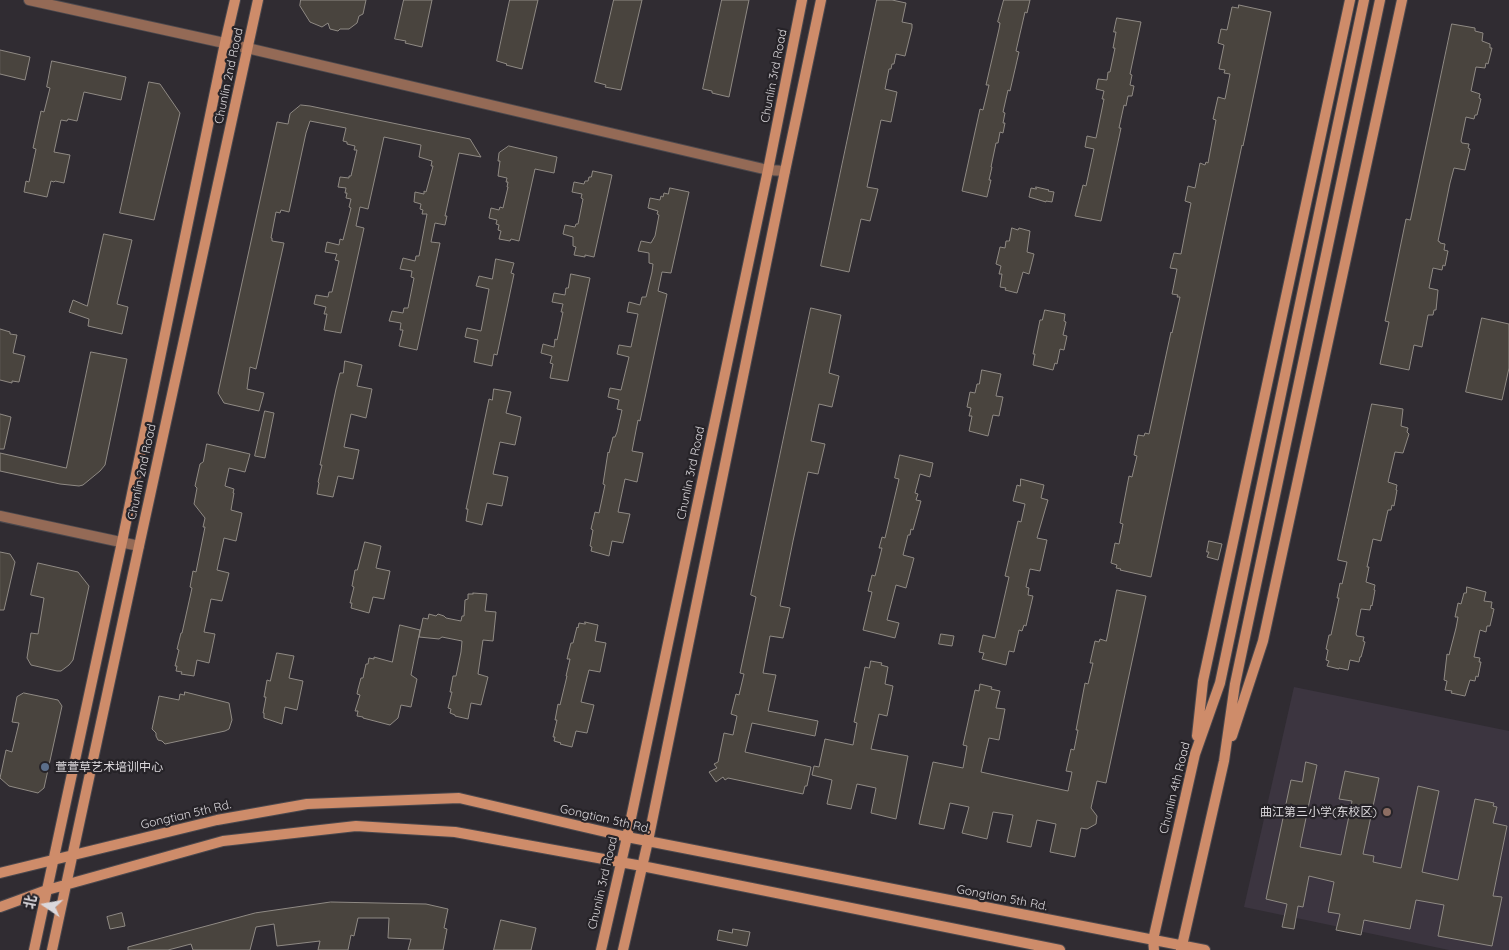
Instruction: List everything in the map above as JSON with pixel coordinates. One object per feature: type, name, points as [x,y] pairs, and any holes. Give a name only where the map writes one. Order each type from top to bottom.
[{"type":"street","points":[[30,0],[247,48],[768,170],[785,171]]},
{"type":"street","name":"Chunlin 2nd Road","points":[[34,950],[122,542],[235,0]]},
{"type":"street","name":"Chunlin 2nd Road","points":[[52,950],[258,0]]},
{"type":"street","name":"Chunlin 3rd Road","points":[[601,950],[627,837],[768,170],[802,0]]},
{"type":"street","points":[[623,950],[648,841],[821,0]]},
{"type":"street","points":[[1195,754],[1203,681],[1350,0]]},
{"type":"street","name":"Chunlin 4th Road","points":[[1153,945],[1195,754],[1220,683],[1364,0]]},
{"type":"street","points":[[1182,948],[1224,761],[1234,684],[1380,0]]},
{"type":"street","points":[[1224,761],[1263,641],[1402,0]]},
{"type":"street","points":[[0,516],[139,546]]},
{"type":"street","name":"Gongtian 5th Rd.","points":[[0,873],[217,820],[307,804],[459,798],[627,837],[1153,945],[1205,950]]},
{"type":"street","points":[[0,907],[47,890],[223,841],[356,826],[455,832],[642,866],[1060,950]]},
{"type":"shaded area","name":"曲江第三小学(东校区)","points":[[1294,687],[1509,731],[1509,950],[1449,950],[1244,907]]},
{"type":"building","points":[[301,0],[366,0],[363,14],[359,16],[357,23],[349,29],[340,29],[338,31],[330,29],[328,23],[322,27],[310,22],[300,6]]},
{"type":"building","points":[[404,0],[432,0],[422,47],[395,39]]},
{"type":"building","points":[[510,0],[538,0],[522,69],[497,61]]},
{"type":"building","points":[[614,0],[642,0],[621,90],[605,87],[606,85],[595,82]]},
{"type":"building","points":[[722,0],[749,0],[729,97],[703,89]]},
{"type":"building","points":[[877,0],[892,0],[906,3],[902,22],[912,24],[912,28],[905,56],[896,54],[894,64],[889,69],[885,89],[897,92],[891,122],[881,120],[867,187],[878,189],[870,221],[861,219],[849,272],[821,266]]},
{"type":"building","points":[[1004,0],[1030,0],[1027,13],[1025,12],[1016,51],[1019,52],[1003,112],[1005,113],[1003,123],[1005,123],[1003,133],[1000,132],[998,143],[996,143],[987,197],[962,191],[980,109],[983,110],[989,85],[986,85]]},
{"type":"building","points":[[1239,5],[1271,12],[1151,577],[1120,570],[1116,568],[1117,565],[1111,563],[1115,543],[1119,544],[1123,524],[1120,523],[1129,476],[1132,477],[1137,456],[1134,455],[1138,435],[1144,436],[1145,433],[1149,434],[1180,297],[1172,294],[1177,269],[1170,268],[1174,253],[1181,254],[1191,203],[1185,201],[1188,186],[1195,188],[1200,163],[1205,165],[1206,162],[1208,163],[1216,120],[1213,119],[1218,97],[1225,99],[1230,74],[1224,73],[1225,70],[1219,69],[1224,45],[1218,43],[1221,29],[1227,30],[1232,7],[1238,8]]},
{"type":"building","points":[[1117,18],[1141,22],[1130,74],[1132,75],[1130,85],[1134,86],[1132,96],[1128,96],[1126,106],[1124,105],[1119,128],[1121,128],[1101,221],[1075,216],[1083,185],[1086,186],[1094,149],[1085,147],[1087,136],[1096,138],[1104,99],[1102,99],[1104,91],[1096,89],[1098,79],[1107,80],[1108,72],[1110,72],[1115,48],[1113,48],[1116,32],[1114,32]]},
{"type":"building","points":[[1452,24],[1475,28],[1475,31],[1483,33],[1482,41],[1490,44],[1490,48],[1492,48],[1488,64],[1486,63],[1485,68],[1476,67],[1471,91],[1480,94],[1479,98],[1481,99],[1477,115],[1475,115],[1474,119],[1466,117],[1461,141],[1462,143],[1469,144],[1468,148],[1470,149],[1465,170],[1454,168],[1450,183],[1438,241],[1445,244],[1444,250],[1448,251],[1445,266],[1443,265],[1442,270],[1433,268],[1429,288],[1438,290],[1436,310],[1434,310],[1433,315],[1428,315],[1422,347],[1414,345],[1409,370],[1380,364],[1389,322],[1385,321],[1406,219],[1410,220]]},
{"type":"building","points":[[0,50],[30,57],[25,80],[0,74]]},
{"type":"building","points":[[52,61],[126,77],[121,100],[84,92],[77,121],[61,120],[54,152],[70,155],[64,183],[51,181],[47,197],[24,192],[26,181],[29,182],[36,149],[33,148],[41,111],[44,112],[50,88],[47,87]]},
{"type":"building","points":[[149,82],[160,84],[180,113],[154,220],[120,213]]},
{"type":"building","points":[[301,105],[470,139],[481,157],[459,153],[445,216],[447,216],[445,225],[435,223],[431,242],[440,243],[417,350],[399,346],[403,330],[400,330],[401,323],[389,321],[392,311],[403,313],[404,308],[408,308],[414,278],[411,277],[412,271],[400,269],[403,258],[415,261],[416,256],[419,256],[427,214],[422,214],[421,204],[414,202],[415,192],[424,194],[424,191],[426,192],[433,166],[431,166],[432,161],[419,157],[421,145],[384,137],[368,209],[360,207],[356,226],[364,228],[341,333],[324,330],[327,314],[324,314],[326,307],[314,304],[316,295],[328,297],[329,292],[332,292],[339,261],[335,260],[337,254],[325,252],[327,242],[339,245],[340,239],[343,240],[351,208],[349,207],[351,199],[346,198],[346,188],[338,187],[340,177],[349,178],[351,176],[357,150],[354,150],[355,146],[343,141],[346,128],[310,121],[289,212],[281,210],[280,213],[276,212],[271,238],[272,241],[284,243],[256,369],[250,367],[247,389],[264,393],[259,411],[224,403],[218,393],[277,122],[288,124],[290,114]]},
{"type":"building","points":[[509,146],[557,157],[554,173],[535,169],[519,241],[499,239],[501,231],[498,230],[497,220],[489,218],[491,208],[499,210],[500,207],[503,208],[508,182],[506,182],[507,178],[498,176],[500,161],[498,161],[499,153]]},
{"type":"building","points":[[593,171],[612,175],[594,257],[585,255],[585,257],[574,255],[576,247],[573,246],[573,237],[563,234],[565,225],[575,227],[578,224],[583,199],[581,198],[582,194],[572,192],[574,182],[584,184],[591,177]]},
{"type":"building","points":[[1036,187],[1054,192],[1052,202],[1029,197],[1031,188],[1036,189]]},
{"type":"building","points":[[670,188],[689,192],[671,273],[662,272],[658,291],[667,294],[632,451],[643,453],[637,482],[625,479],[618,512],[630,514],[623,543],[612,541],[609,556],[591,551],[592,547],[590,546],[595,512],[599,513],[605,485],[603,484],[608,452],[613,437],[615,437],[617,432],[622,410],[617,409],[619,400],[608,397],[610,388],[621,390],[629,357],[617,354],[619,345],[631,347],[638,314],[627,312],[629,302],[640,305],[642,297],[646,297],[652,272],[653,264],[649,263],[649,253],[638,251],[641,241],[651,243],[655,236],[659,215],[657,214],[658,211],[648,208],[650,198],[660,200],[664,193],[668,194]]},
{"type":"building","points":[[1012,228],[1030,231],[1027,252],[1034,254],[1029,274],[1023,272],[1017,293],[1000,287],[1002,274],[999,274],[1001,266],[996,264],[1000,247],[1005,248]]},
{"type":"building","points":[[104,234],[132,240],[117,304],[128,307],[122,334],[88,326],[89,319],[69,312],[73,300],[87,306]]},
{"type":"building","points":[[496,259],[514,263],[511,273],[514,274],[497,355],[494,354],[492,366],[474,362],[478,340],[465,337],[467,328],[481,331],[489,289],[476,286],[479,276],[492,279]]},
{"type":"building","points":[[571,274],[590,278],[568,381],[550,378],[553,364],[550,363],[552,356],[541,353],[543,344],[554,347],[555,339],[557,340],[563,304],[552,302],[554,293],[565,295]]},
{"type":"building","points":[[811,308],[841,315],[829,373],[839,376],[832,407],[819,404],[811,441],[825,444],[818,474],[808,472],[793,541],[780,606],[790,608],[783,638],[770,636],[763,673],[776,675],[768,711],[818,721],[815,736],[752,723],[745,752],[811,767],[807,786],[805,786],[803,794],[728,778],[725,780],[723,777],[716,782],[709,772],[717,768],[714,764],[718,762],[724,733],[733,735],[737,716],[731,714],[736,694],[739,695],[744,674],[740,673],[756,597],[751,595]]},
{"type":"building","points":[[1045,310],[1065,314],[1064,321],[1066,322],[1063,335],[1067,336],[1064,350],[1060,349],[1057,364],[1055,363],[1053,370],[1033,365],[1035,354],[1033,354],[1040,320],[1042,320]]},
{"type":"building","points":[[1482,318],[1509,324],[1509,368],[1502,400],[1466,392]]},
{"type":"building","points":[[0,329],[17,335],[13,353],[25,356],[19,382],[12,381],[12,383],[0,380]]},
{"type":"building","points":[[91,352],[127,359],[105,465],[83,485],[79,486],[60,484],[0,471],[0,453],[66,468]]},
{"type":"building","points":[[345,361],[362,365],[357,386],[372,389],[366,418],[351,414],[344,447],[359,450],[353,479],[338,476],[333,497],[317,494],[318,482],[336,389],[340,373],[343,373]]},
{"type":"building","points":[[982,370],[1001,374],[996,396],[1003,397],[999,416],[993,415],[988,436],[969,431],[972,416],[969,416],[971,408],[967,407],[970,392],[975,393]]},
{"type":"building","points":[[494,389],[511,392],[506,413],[521,417],[515,445],[500,442],[493,474],[508,477],[502,506],[487,503],[482,525],[466,521],[468,509],[466,509],[489,399],[492,400]]},
{"type":"building","points":[[1372,404],[1403,409],[1401,426],[1408,428],[1407,432],[1409,434],[1403,453],[1395,452],[1388,482],[1397,485],[1394,506],[1392,505],[1391,510],[1388,510],[1381,541],[1373,539],[1367,567],[1369,567],[1366,582],[1375,585],[1375,590],[1370,610],[1361,609],[1356,634],[1357,636],[1364,637],[1363,641],[1365,642],[1359,662],[1350,660],[1348,670],[1327,666],[1329,661],[1326,660],[1328,650],[1326,649],[1339,598],[1337,598],[1340,583],[1342,584],[1347,562],[1338,560]]},
{"type":"building","points":[[265,411],[274,413],[265,458],[255,456]]},
{"type":"building","points":[[0,414],[11,417],[4,449],[0,449]]},
{"type":"building","points":[[207,444],[250,454],[245,472],[229,468],[225,486],[234,489],[231,510],[242,513],[236,541],[224,538],[217,570],[229,573],[222,601],[211,599],[204,632],[215,634],[209,663],[197,660],[194,676],[181,674],[182,672],[176,671],[177,666],[175,666],[179,650],[177,649],[192,588],[190,587],[193,571],[196,572],[205,527],[203,527],[205,518],[194,504],[197,488],[195,486]]},
{"type":"building","points":[[900,455],[933,463],[930,477],[920,474],[915,493],[918,494],[916,500],[921,501],[913,530],[911,529],[910,535],[908,535],[903,555],[914,558],[906,588],[896,585],[887,620],[899,623],[895,638],[863,630],[872,592],[868,591],[872,575],[875,576],[882,548],[879,548],[882,537],[885,538],[899,479],[895,478]]},
{"type":"building","points":[[1021,479],[1044,485],[1041,498],[1048,500],[1037,538],[1047,540],[1040,571],[1030,569],[1026,587],[1029,588],[1028,595],[1033,596],[1026,626],[1024,625],[1022,631],[1019,630],[1014,652],[1009,651],[1006,665],[982,659],[984,653],[979,652],[983,635],[995,638],[1009,577],[1005,576],[1018,521],[1021,522],[1025,504],[1013,501],[1017,485],[1020,486]]},
{"type":"building","points":[[1209,541],[1222,544],[1218,560],[1207,557]]},
{"type":"building","points":[[365,542],[381,546],[376,568],[390,571],[384,599],[373,597],[369,613],[351,608],[352,603],[350,603],[354,587],[352,586],[355,570],[357,570]]},
{"type":"building","points":[[0,552],[10,554],[15,562],[4,610],[0,610]]},
{"type":"building","points":[[38,563],[78,572],[89,586],[73,660],[61,671],[31,665],[27,658],[31,633],[38,634],[44,598],[31,595]]},
{"type":"building","points":[[1467,587],[1486,592],[1484,601],[1492,602],[1491,608],[1494,609],[1490,626],[1487,626],[1486,632],[1480,630],[1474,657],[1480,658],[1479,662],[1481,662],[1478,677],[1476,676],[1475,681],[1470,680],[1465,696],[1445,690],[1447,681],[1444,680],[1447,654],[1449,655],[1458,617],[1455,617],[1458,603],[1461,604]]},
{"type":"building","points":[[1117,590],[1146,596],[1106,783],[1097,781],[1091,808],[1097,816],[1096,824],[1087,829],[1081,828],[1075,857],[1050,852],[1056,824],[1037,820],[1031,847],[1007,842],[1013,815],[993,812],[987,839],[962,833],[969,807],[950,803],[944,829],[919,824],[933,762],[963,768],[967,746],[963,745],[975,690],[979,691],[980,684],[1000,691],[996,708],[1005,709],[999,740],[989,738],[981,772],[1068,791],[1072,772],[1066,771],[1071,749],[1074,750],[1085,683],[1088,684],[1093,663],[1090,663],[1095,641],[1099,642],[1100,639],[1106,641]]},
{"type":"building","points":[[468,594],[487,594],[485,611],[496,612],[493,641],[483,640],[478,674],[488,677],[481,705],[471,703],[468,719],[455,716],[450,713],[451,709],[448,708],[453,676],[456,676],[462,641],[442,637],[439,639],[419,637],[423,618],[428,619],[429,614],[436,616],[438,614],[461,621],[462,616],[464,616],[465,600],[468,599]]},
{"type":"building","points":[[585,622],[598,625],[595,641],[606,643],[600,672],[589,670],[581,702],[594,705],[587,733],[576,731],[572,747],[554,741],[555,737],[553,737],[558,704],[560,705],[567,676],[570,659],[567,659],[571,643],[573,643],[579,623],[585,624]]},
{"type":"building","points":[[400,625],[420,630],[411,675],[417,679],[411,707],[401,705],[398,718],[390,725],[357,716],[358,711],[355,711],[360,695],[357,694],[366,664],[368,664],[369,658],[374,659],[374,657],[392,662]]},
{"type":"building","points":[[941,634],[954,636],[952,646],[939,644]]},
{"type":"building","points":[[277,653],[294,656],[289,678],[303,681],[297,710],[285,707],[282,724],[264,718],[263,713],[267,680],[270,681]]},
{"type":"building","points":[[871,661],[882,663],[881,665],[888,667],[885,684],[893,686],[887,716],[879,714],[871,749],[908,756],[896,819],[871,813],[876,788],[857,784],[851,809],[827,804],[832,780],[812,775],[814,766],[819,767],[825,739],[853,745],[857,723],[854,722],[865,667],[869,668]]},
{"type":"building","points":[[185,692],[229,703],[232,720],[229,729],[165,744],[158,740],[156,733],[152,729],[159,696],[179,700],[180,694],[184,695]]},
{"type":"building","points":[[24,693],[58,700],[62,706],[44,788],[38,793],[9,786],[0,778],[6,750],[12,752],[19,723],[12,722],[17,697]]},
{"type":"building","points":[[1306,762],[1317,765],[1300,847],[1341,855],[1352,801],[1339,799],[1345,771],[1379,778],[1363,854],[1374,856],[1373,862],[1401,868],[1418,786],[1439,791],[1422,872],[1458,880],[1475,799],[1494,803],[1493,806],[1497,807],[1493,823],[1507,826],[1493,896],[1502,897],[1492,946],[1438,936],[1444,905],[1416,900],[1410,929],[1364,920],[1361,935],[1336,930],[1340,914],[1328,912],[1334,882],[1309,876],[1303,907],[1298,906],[1294,929],[1282,927],[1287,904],[1266,899],[1291,780],[1302,782]]},
{"type":"building","points":[[331,902],[426,904],[448,909],[444,928],[447,929],[443,950],[408,950],[411,939],[388,938],[389,918],[358,918],[354,936],[351,935],[348,950],[318,950],[320,941],[277,946],[274,924],[256,927],[250,950],[193,950],[191,944],[168,950],[128,950],[128,947],[255,913]]},
{"type":"building","points":[[122,913],[125,926],[110,929],[107,917]]},
{"type":"building","points":[[501,920],[536,928],[531,950],[494,950]]},
{"type":"building","points":[[733,929],[750,932],[747,946],[717,940],[719,930],[732,933]]},
{"type":"place","name":"萱萱草艺术培训中心","points":[[45,767]]},
{"type":"place","name":"曲江第三小学(东校区)","points":[[1387,812]]}]
